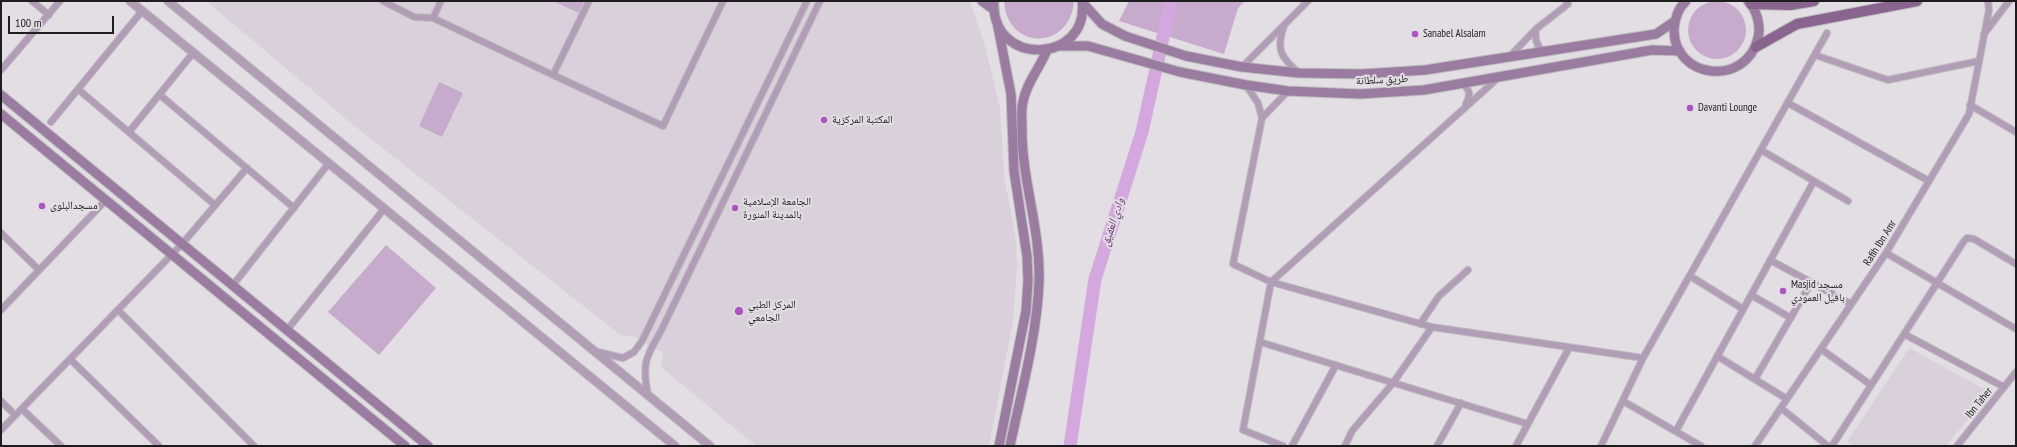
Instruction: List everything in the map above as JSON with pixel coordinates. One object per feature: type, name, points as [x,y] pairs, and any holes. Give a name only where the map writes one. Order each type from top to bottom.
[{"type":"main road","points":[[982,1],[993,5],[1012,94],[1012,156],[1027,256],[1028,281],[1026,311],[999,446]]},
{"type":"main road","points":[[1749,2],[1790,5],[1814,1]]},
{"type":"main road","points":[[1756,47],[1796,24],[1917,1]]},
{"type":"main road","points":[[997,22],[999,28],[1008,39],[1019,46],[1033,50],[1047,50],[1059,46],[1069,38],[1077,28],[1082,16],[1083,2]]},
{"type":"main road","name":"طريق سلطانة","points":[[1083,2],[1102,24],[1125,36],[1186,56],[1223,64],[1299,73],[1362,74],[1425,70],[1656,34],[1675,21]]},
{"type":"main road","points":[[1683,3],[1675,21],[1674,36],[1680,51],[1692,64],[1711,72],[1723,72],[1736,68],[1747,60],[1756,47],[1760,32],[1758,18],[1749,2]]},
{"type":"main road","name":"طريق سلطانة","points":[[1059,46],[1088,46],[1180,72],[1218,80],[1288,91],[1360,94],[1424,90],[1652,50],[1680,51]]},
{"type":"main road","points":[[1010,446],[1036,313],[1039,282],[1038,255],[1023,167],[1022,103],[1027,89],[1047,50]]},
{"type":"main road","points":[[1,95],[428,446]]},
{"type":"main road","points":[[1,114],[405,446]]},
{"type":"street","points":[[32,1],[49,15]]},
{"type":"street","points":[[1,70],[60,1]]},
{"type":"street","points":[[130,1],[675,446]]},
{"type":"street","points":[[168,1],[710,446]]},
{"type":"street","points":[[383,1],[414,17],[433,18],[663,126],[723,1]]},
{"type":"street","points":[[433,18],[441,1]]},
{"type":"street","points":[[553,75],[589,1]]},
{"type":"street","points":[[590,349],[623,358],[634,352],[650,324],[807,1]]},
{"type":"street","points":[[649,397],[644,373],[645,365],[820,1]]},
{"type":"street","points":[[1242,67],[1308,1]]},
{"type":"street","points":[[1509,57],[1536,29],[1568,4],[1566,1]]},
{"type":"street","name":"Rafih Ibn Amr","points":[[1754,446],[1886,253],[1968,114],[1989,10],[1988,1]]},
{"type":"street","points":[[1984,34],[2009,1]]},
{"type":"street","points":[[51,122],[79,90],[142,11]]},
{"type":"street","points":[[1285,24],[1280,46],[1282,54],[1288,64],[1299,73]]},
{"type":"street","points":[[1536,29],[1538,47],[1543,52]]},
{"type":"street","points":[[1601,446],[1643,358],[1827,33]]},
{"type":"street","points":[[129,132],[193,53]]},
{"type":"street","points":[[1815,55],[1888,80],[1979,61]]},
{"type":"street","points":[[1283,446],[1243,430],[1271,282],[1499,77]]},
{"type":"street","points":[[1462,83],[1469,90],[1470,95],[1464,107]]},
{"type":"street","points":[[1246,84],[1256,99],[1262,118],[1233,264],[1271,282],[1432,327],[1643,358]]},
{"type":"street","points":[[79,90],[216,205]]},
{"type":"street","points":[[1262,118],[1288,91]]},
{"type":"street","points":[[160,95],[294,208]]},
{"type":"street","points":[[1788,103],[1929,181]]},
{"type":"street","points":[[1970,105],[2016,132]]},
{"type":"street","points":[[1761,150],[1848,201]]},
{"type":"street","points":[[233,285],[329,163]]},
{"type":"street","points":[[1,430],[182,244],[246,168]]},
{"type":"street","points":[[1676,432],[1814,181]]},
{"type":"street","points":[[1,310],[106,200]]},
{"type":"street","points":[[287,330],[384,209]]},
{"type":"street","points":[[1,233],[39,270]]},
{"type":"street","points":[[1832,446],[1967,238],[1978,241],[2016,264]]},
{"type":"street","points":[[1886,253],[2016,329]]},
{"type":"street","points":[[1770,260],[1851,304]]},
{"type":"street","points":[[1420,324],[1439,296],[1468,270]]},
{"type":"street","points":[[1690,276],[1743,309]]},
{"type":"street","points":[[1755,380],[1811,283]]},
{"type":"street","points":[[1751,295],[1791,318]]},
{"type":"street","points":[[118,310],[254,446]]},
{"type":"street","points":[[650,324],[661,331]]},
{"type":"street","points":[[1345,446],[1352,431],[1393,382],[1432,327]]},
{"type":"street","points":[[1904,334],[2004,388]]},
{"type":"street","points":[[1260,342],[1528,424]]},
{"type":"street","points":[[1516,446],[1569,348]]},
{"type":"street","points":[[1821,350],[1871,385]]},
{"type":"street","points":[[1717,356],[1787,399]]},
{"type":"street","points":[[70,359],[159,446]]},
{"type":"street","points":[[1292,446],[1336,365]]},
{"type":"street","name":"Ibn Taher","points":[[1957,446],[2016,372]]},
{"type":"street","points":[[1,401],[15,415]]},
{"type":"street","points":[[1623,401],[1701,446]]},
{"type":"street","points":[[1437,446],[1461,403]]},
{"type":"street","points":[[1781,408],[1828,446]]},
{"type":"street","points":[[22,409],[61,446]]},
{"type":"shaded area","name":"الجامعة الإسلامية بالمدينة المنورة","points":[[206,1],[970,1],[985,46],[1000,108],[1004,176],[1016,240],[1017,267],[1013,321],[989,446],[756,446],[661,367],[663,353],[630,335],[623,337],[357,128]]},
{"type":"shaded area","points":[[553,1],[584,1],[579,13]]},
{"type":"shaded area","points":[[1004,1],[1074,1],[1070,17],[1062,29],[1051,36],[1039,38],[1026,36],[1016,29],[1008,17]]},
{"type":"shaded area","points":[[1129,1],[1245,1],[1238,8],[1224,54],[1119,21]]},
{"type":"shaded area","points":[[1711,1],[1723,1],[1738,9],[1746,24],[1746,36],[1738,51],[1723,59],[1711,59],[1696,51],[1688,36],[1688,24],[1696,9]]},
{"type":"shaded area","points":[[439,82],[463,93],[442,137],[419,126]]},
{"type":"shaded area","points":[[386,245],[436,288],[379,355],[328,312]]},
{"type":"shaded area","points":[[1909,348],[1990,392],[1946,446],[1853,446],[1847,442]]},
{"type":"waterway","name":"وادي العقيق","points":[[1070,446],[1095,279],[1142,132],[1171,1]]},
{"type":"place","name":"Sanabel Alsalam","points":[[1415,34]]},
{"type":"place","name":"Davanti Lounge","points":[[1690,108]]},
{"type":"place","name":"المكتبة المركزية","points":[[824,120]]},
{"type":"place","name":"مسجدالبلوی","points":[[42,206]]},
{"type":"place","name":"الجامعة الإسلامية بالمدينة المنورة","points":[[735,208]]},
{"type":"place","name":"Masjid مسجد بافيل العمودي","points":[[1783,291]]},
{"type":"place","name":"المركز الطبي الجامعي","points":[[739,311]]}]
